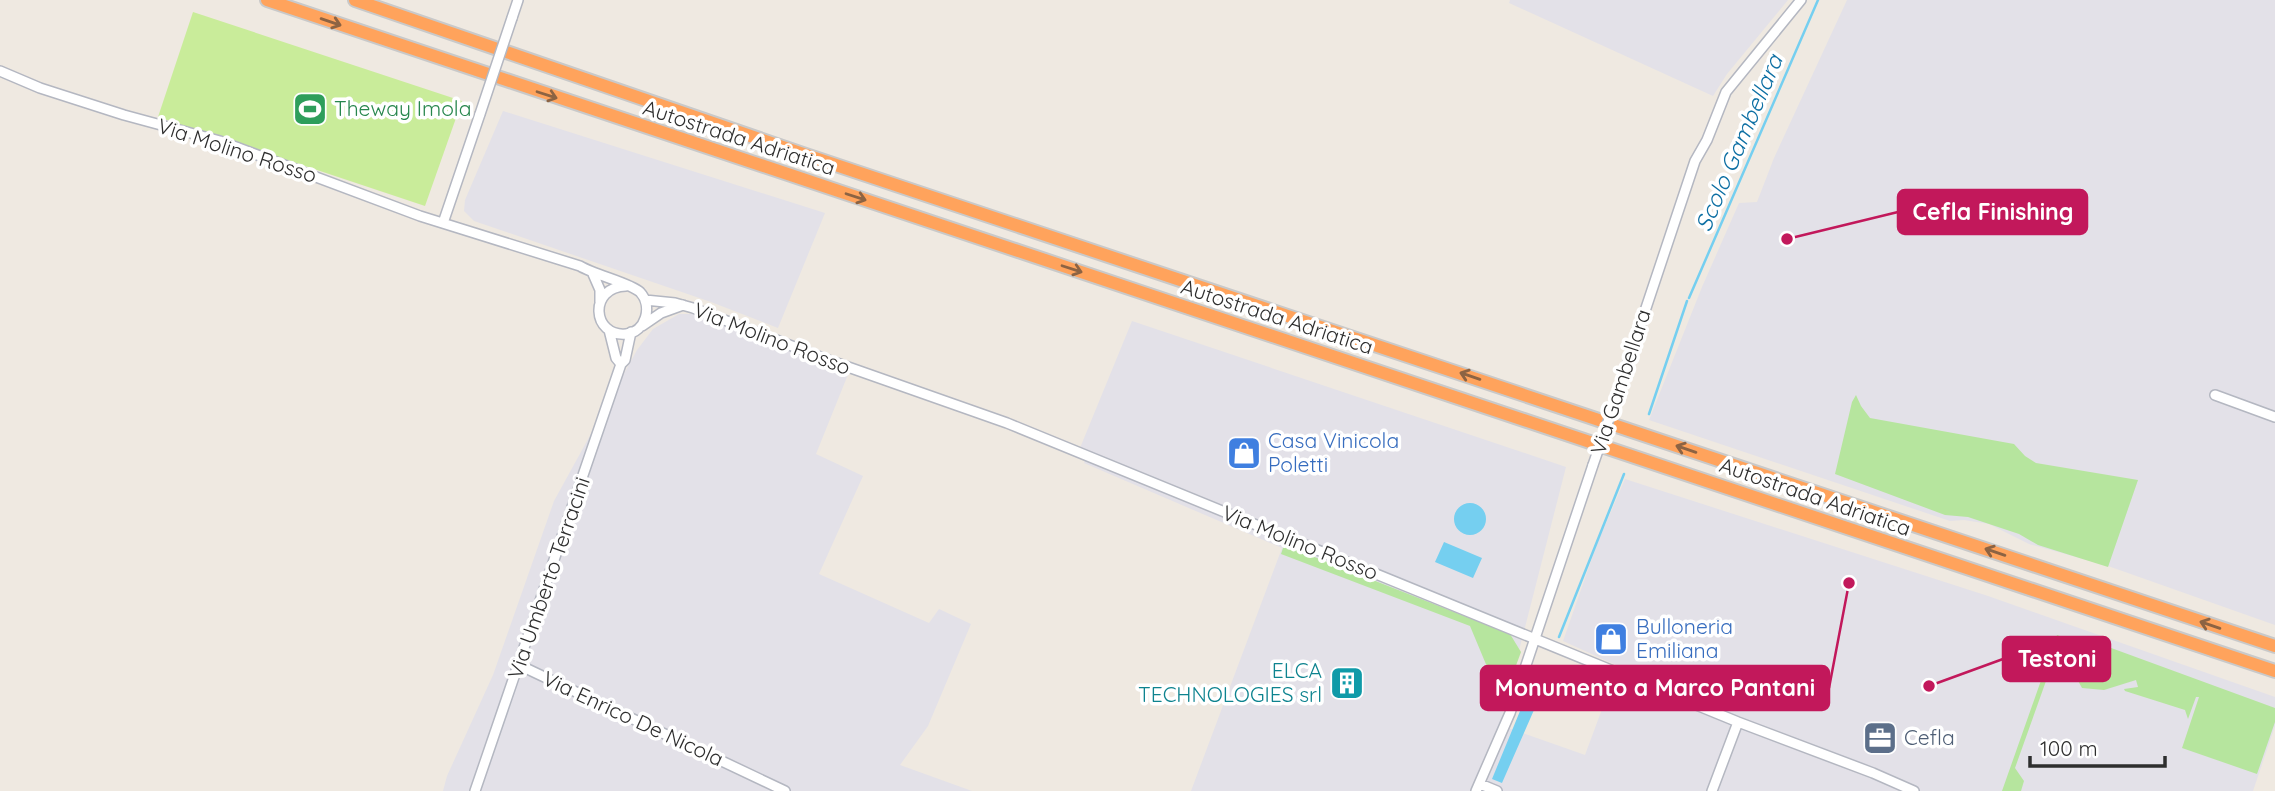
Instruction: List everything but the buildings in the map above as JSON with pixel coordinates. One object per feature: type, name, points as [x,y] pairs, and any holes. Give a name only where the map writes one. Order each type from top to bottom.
[{"type":"highway","name":"Autostrada Adriatica","points":[[267,0],[2275,671]]},
{"type":"highway","name":"Autostrada Adriatica","points":[[355,0],[806,155],[2275,646]]},
{"type":"street","points":[[443,223],[518,0]]},
{"type":"street","name":"Via Gambellara","points":[[1497,791],[1478,788],[1510,713],[1536,639],[1695,161],[1707,140],[1726,92],[1801,0]]},
{"type":"street","name":"Via Molino Rosso","points":[[0,71],[40,88],[124,115],[220,141],[443,223],[580,266],[593,274],[626,286]]},
{"type":"street","points":[[593,274],[600,290],[600,317],[609,330],[616,358],[621,365]]},
{"type":"street","points":[[600,302],[610,289],[626,286],[634,288],[645,300],[646,316],[635,330],[624,334],[609,330]]},
{"type":"street","name":"Via Molino Rosso","points":[[645,300],[682,305],[1007,423],[1738,722],[1914,791]]},
{"type":"street","name":"Via Molino Rosso","points":[[635,330],[661,313],[682,305]]},
{"type":"street","name":"Via Umberto Terracini","points":[[475,791],[635,330]]},
{"type":"street","points":[[2215,395],[2275,417]]},
{"type":"street","name":"Via Enrico De Nicola","points":[[519,665],[785,791]]},
{"type":"street","points":[[1712,791],[1738,722]]},
{"type":"shaded area","points":[[1510,0],[1788,0],[1727,74],[1713,96],[1509,3]]},
{"type":"shaded area","points":[[1847,0],[2275,0],[2275,625],[2108,566],[2029,544],[1989,524],[1950,521],[1649,420],[1739,203],[1757,202],[1774,158]]},
{"type":"shaded area","points":[[503,111],[825,213],[778,328],[711,302],[474,221],[464,211],[465,200]]},
{"type":"shaded area","points":[[679,314],[700,314],[849,372],[816,454],[863,476],[819,574],[929,623],[939,609],[971,624],[928,726],[900,765],[972,791],[443,791],[447,776],[493,675],[554,501],[637,350],[653,329]]},
{"type":"shaded area","points":[[1132,321],[1566,467],[1500,725],[1585,755],[1618,666],[1563,641],[1597,544],[1625,479],[1988,596],[2275,697],[2275,726],[2253,791],[1191,791],[1282,548],[1084,463],[1089,451],[1080,448]]},
{"type":"green space","name":"Theway Imola","points":[[193,12],[462,101],[425,206],[158,117]]},
{"type":"green space","points":[[1856,395],[1870,418],[2014,444],[2036,463],[2138,480],[2108,567],[2038,545],[2019,534],[1968,517],[1945,515],[1835,474]]},
{"type":"green space","points":[[1284,545],[1510,634],[1521,652],[1504,698],[1488,695],[1493,681],[1470,626],[1281,554]]},
{"type":"green space","points":[[2057,635],[2085,645],[2103,645],[2275,708],[2275,722],[2257,774],[2182,748],[2199,697],[2196,697],[2188,719],[2185,710],[2125,691],[2124,689],[2138,687],[2136,680],[2104,690],[2082,688],[2077,679],[2070,676],[2068,681],[2054,677],[2046,681],[2015,768],[2024,781],[2021,791],[2002,791]]},
{"type":"water","points":[[1470,503],[1481,508],[1486,519],[1481,530],[1470,535],[1459,530],[1454,519],[1459,508]]},
{"type":"water","points":[[1444,542],[1482,558],[1473,578],[1435,562]]},
{"type":"water","points":[[1546,666],[1552,669],[1502,783],[1492,779],[1534,677],[1539,668]]},
{"type":"waterway","name":"Scolo Gambellara","points":[[1689,298],[1818,0]]},
{"type":"waterway","name":"Scolo Gambellara","points":[[1649,414],[1687,301]]},
{"type":"waterway","name":"Scolo Gambellara","points":[[1559,637],[1624,474]]},
{"type":"place","name":"Theway Imola","points":[[310,109]]},
{"type":"place","name":"Cefla Finishing","points":[[1787,239]]},
{"type":"place","name":"Casa Vinicola Poletti","points":[[1244,453]]},
{"type":"place","name":"Monumento a Marco Pantani","points":[[1849,583]]},
{"type":"place","name":"Bulloneria Emiliana","points":[[1611,639]]},
{"type":"place","name":"ELCA TECHNOLOGIES srl","points":[[1347,683]]},
{"type":"place","name":"Testoni","points":[[1929,686]]},
{"type":"place","name":"Cefla","points":[[1880,738]]}]
